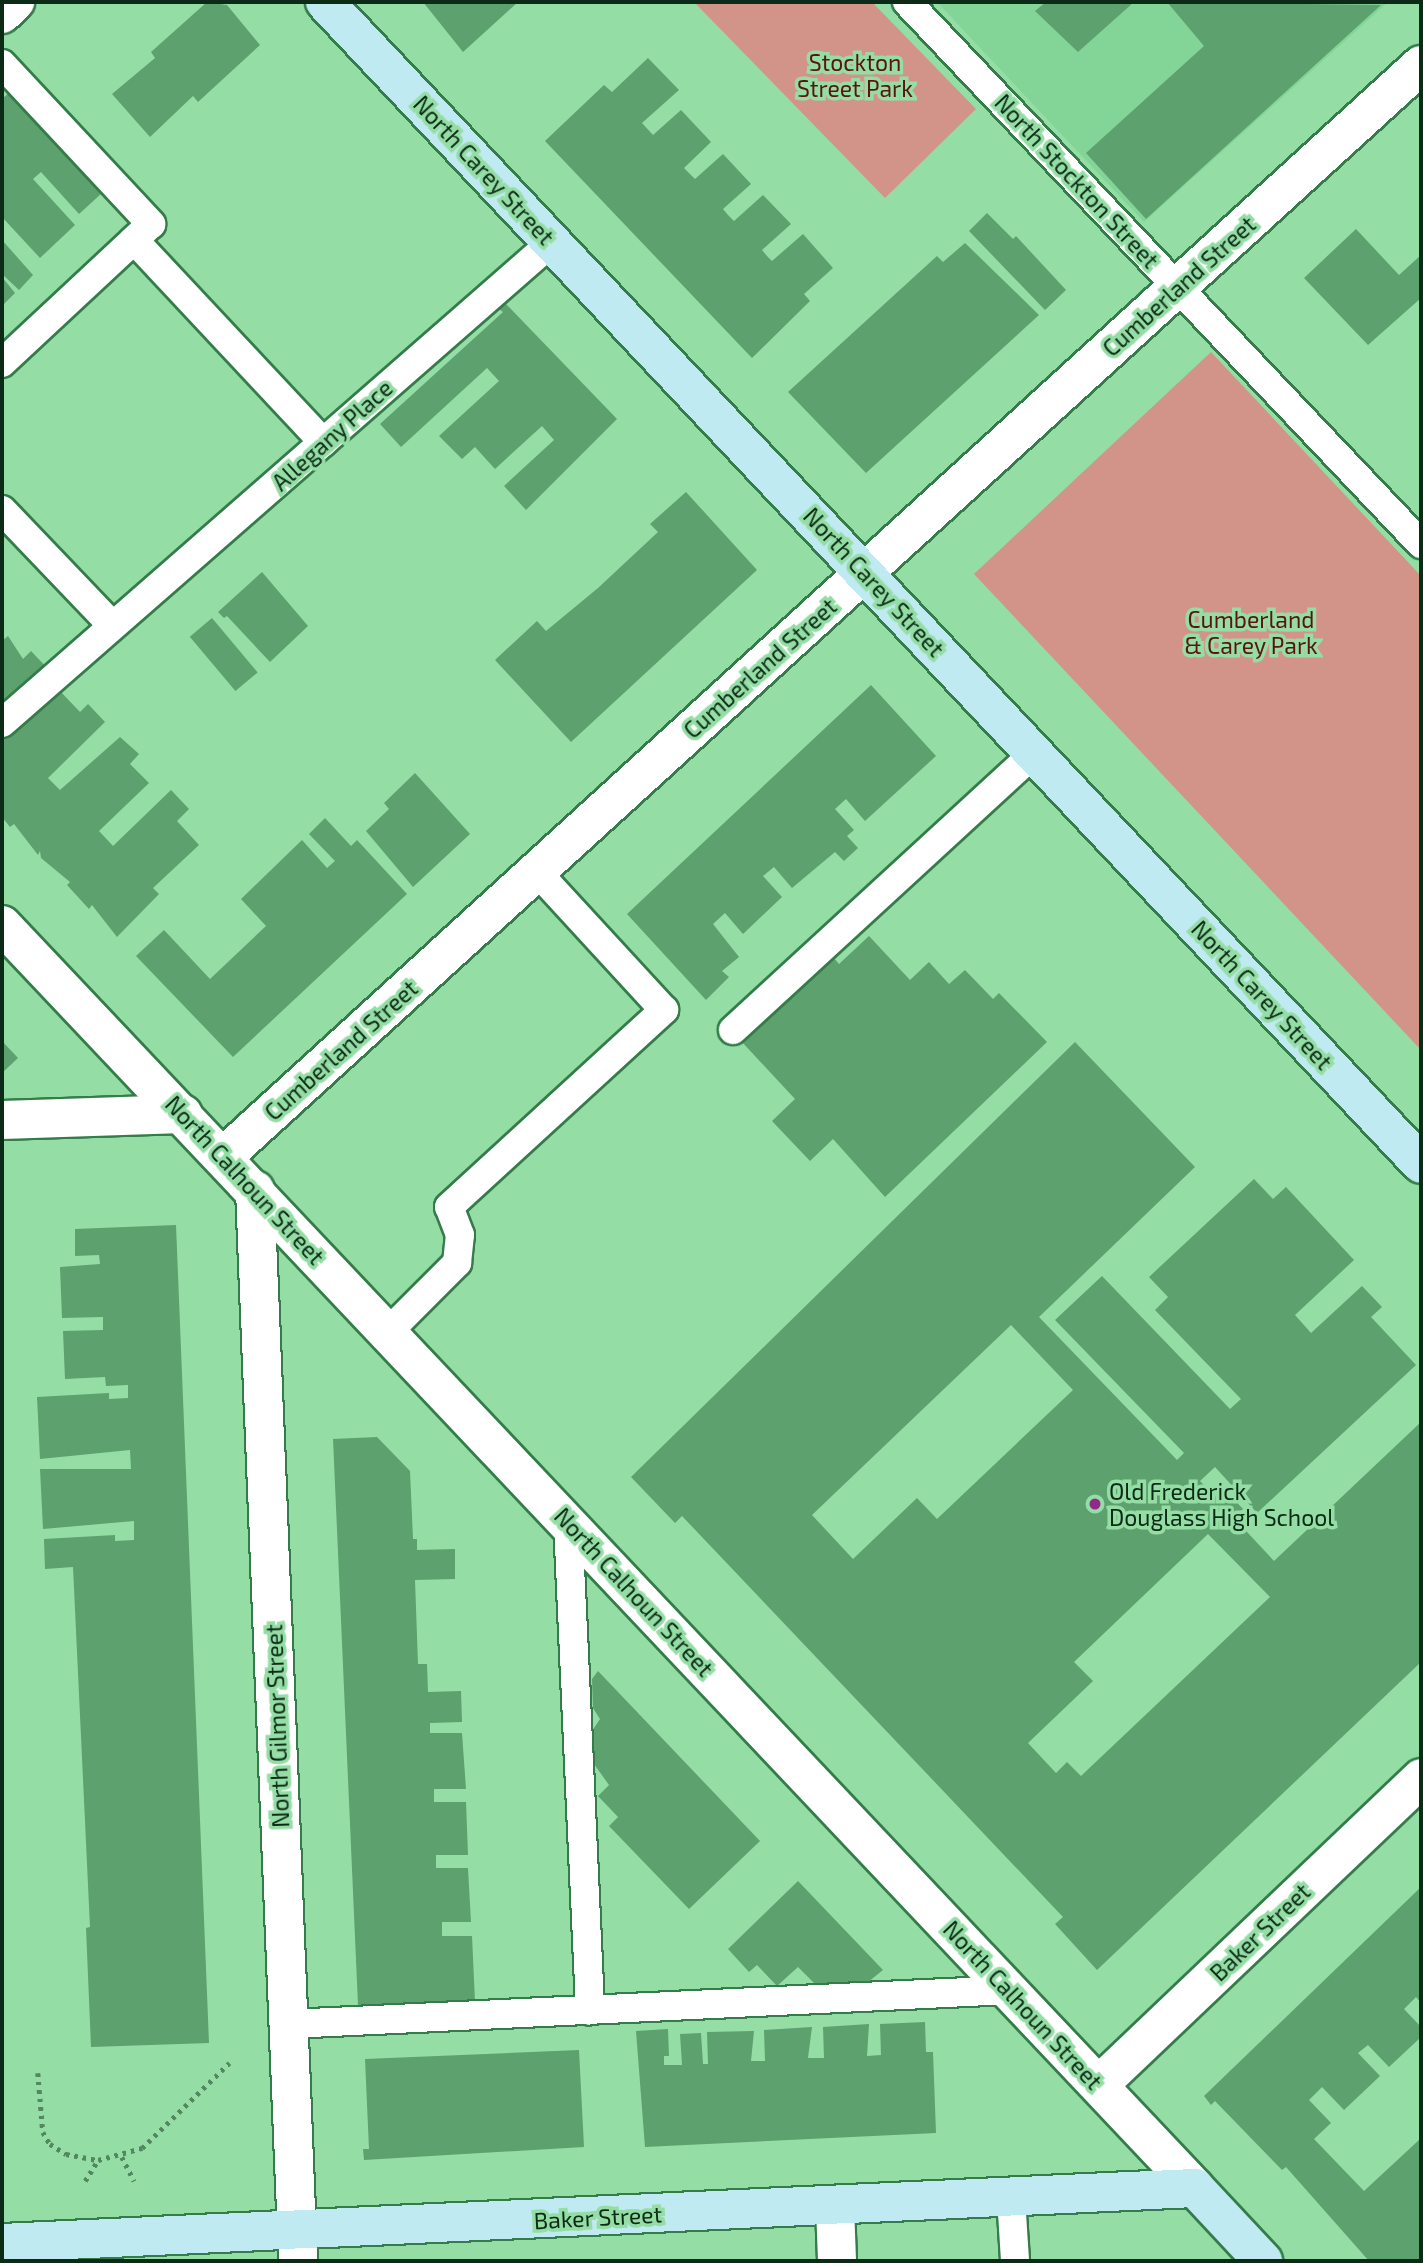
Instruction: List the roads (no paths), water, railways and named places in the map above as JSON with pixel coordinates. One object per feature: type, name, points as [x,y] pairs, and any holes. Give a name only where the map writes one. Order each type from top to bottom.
[{"type":"street","points":[[2,14],[15,2]]},
{"type":"street","name":"North Carey Street","points":[[325,2],[1421,1164]]},
{"type":"street","name":"Cumberland Street","points":[[223,1157],[1421,65]]},
{"type":"street","name":"North Calhoun Street","points":[[2,925],[1099,2085],[1258,2258]]},
{"type":"street","points":[[2,1120],[183,1114]]},
{"type":"street","name":"North Gilmor Street","points":[[255,1190],[298,2246]]},
{"type":"street","name":"Baker Street","points":[[1099,2085],[1420,1783]]},
{"type":"street","name":"Baker Street","points":[[2,2243],[298,2246],[835,2206],[1195,2188]]},
{"type":"street","points":[[835,2206],[837,2261]]},
{"type":"lane","name":"North Stockton Street","points":[[907,2],[1421,544]]},
{"type":"lane","points":[[2,64],[151,224],[2,363]]},
{"type":"lane","points":[[134,240],[323,442]]},
{"type":"lane","name":"Allegany Place","points":[[2,723],[111,624],[127,618],[552,242]]},
{"type":"lane","points":[[2,510],[111,624]]},
{"type":"lane","points":[[733,1030],[1034,752]]},
{"type":"lane","points":[[388,1332],[457,1263],[460,1235],[449,1207],[664,1010],[537,872]]},
{"type":"lane","points":[[568,1522],[590,2011]]},
{"type":"lane","points":[[289,2024],[1009,1990]]},
{"type":"lane","points":[[1012,2197],[1015,2261]]},
{"type":"place","name":"Old Frederick Douglass High School","points":[[1095,1504]]},
{"type":"park label","name":"Stockton Street Park","points":[[855,75]]},
{"type":"park label","name":"Cumberland & Carey Park","points":[[1251,632]]}]
